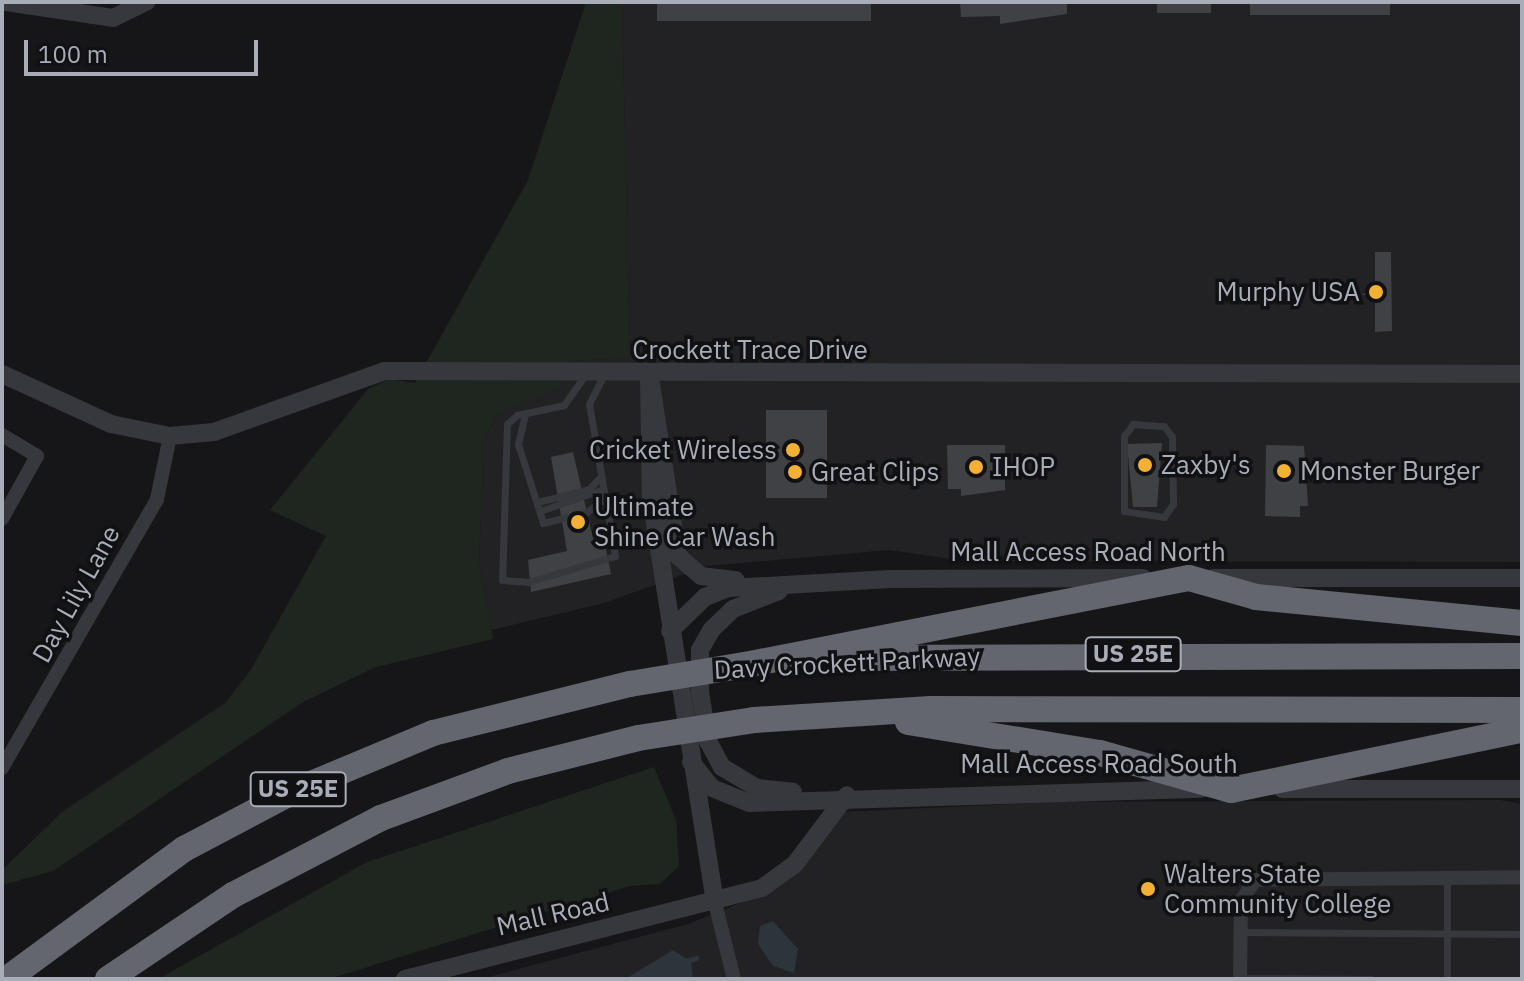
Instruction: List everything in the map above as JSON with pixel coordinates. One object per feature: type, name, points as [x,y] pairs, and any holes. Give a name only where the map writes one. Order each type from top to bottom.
[{"type":"highway","points":[[745,665],[1189,578],[1256,597],[1522,623]]},
{"type":"highway","name":"Davy Crockett Parkway","points":[[7,979],[184,849],[292,792],[433,733],[630,684],[745,665],[1018,654],[1522,656]]},
{"type":"highway","name":"Davy Crockett Parkway","points":[[108,979],[233,895],[381,818],[508,771],[638,738],[754,720],[846,712],[1522,710]]},
{"type":"highway","points":[[846,712],[1100,753],[1231,790],[1522,730]]},
{"type":"street","points":[[6,2],[113,18],[146,2]]},
{"type":"street","name":"Crockett Trace Drive","points":[[2,374],[111,424],[170,436],[214,432],[370,373],[649,376],[1522,374]]},
{"type":"street","points":[[649,376],[678,556],[712,578],[808,582]]},
{"type":"street","points":[[649,376],[645,434],[670,631],[715,903],[734,979]]},
{"type":"street","points":[[2,435],[37,456],[2,519]]},
{"type":"street","name":"Day Lily Lane","points":[[2,768],[157,499],[170,436]]},
{"type":"street","name":"Mall Access Road North","points":[[670,631],[718,591],[808,582],[1522,578]]},
{"type":"street","points":[[808,582],[733,609],[704,640],[698,666],[708,741],[730,775],[757,788],[847,795]]},
{"type":"street","name":"Mall Access Road South","points":[[691,762],[712,788],[749,803],[847,795],[1473,784],[1522,789]]},
{"type":"street","points":[[1473,784],[1522,781]]},
{"type":"street","name":"Mall Road","points":[[405,979],[715,903],[784,876],[847,795]]},
{"type":"street","points":[[1240,979],[1243,892],[1255,880],[1522,877]]},
{"type":"lane","points":[[585,375],[564,405],[525,414],[507,424],[502,447],[502,580],[528,582],[608,562],[617,548],[600,477],[589,404],[604,375]]},
{"type":"lane","points":[[525,414],[518,444],[543,523],[587,512],[605,498]]},
{"type":"lane","points":[[1164,521],[1171,512],[1172,437],[1164,426],[1133,424],[1124,436],[1124,511],[1148,517],[1171,512]]},
{"type":"lane","points":[[538,502],[589,489],[600,477]]},
{"type":"lane","points":[[540,511],[603,489]]},
{"type":"lane","points":[[1447,878],[1447,979]]},
{"type":"lane","points":[[1240,932],[1522,934]]},
{"type":"lane","points":[[1240,979],[1371,979]]},
{"type":"shaded area","points":[[586,2],[622,2],[630,358],[570,361],[572,375],[555,390],[499,412],[484,439],[479,562],[493,639],[376,667],[303,702],[53,871],[2,885],[2,870],[62,812],[225,703],[250,671],[326,536],[270,510],[368,389],[389,379],[415,383],[528,180]]},
{"type":"shaded area","points":[[622,2],[1522,2],[1522,562],[966,561],[889,550],[707,566],[604,603],[491,630],[479,562],[484,439],[499,412],[570,361],[630,358]]},
{"type":"shaded area","points":[[654,767],[676,820],[679,866],[660,884],[630,886],[329,979],[158,979],[367,862]]},
{"type":"shaded area","name":"Walters State Community College","points":[[1500,800],[1522,804],[1522,979],[481,979],[688,924],[763,894],[801,870],[841,812],[1054,802]]},
{"type":"shaded area","points":[[773,921],[798,949],[794,973],[773,966],[758,944],[760,926]]},
{"type":"shaded area","points":[[673,950],[691,962],[693,979],[625,979]]},
{"type":"building","points":[[657,2],[871,2],[871,21],[657,21]]},
{"type":"building","points":[[960,2],[1067,2],[1067,14],[1000,24],[1000,16],[961,17]]},
{"type":"building","points":[[1157,2],[1211,2],[1211,13],[1157,13]]},
{"type":"building","points":[[1250,2],[1390,2],[1390,15],[1250,15]]},
{"type":"building","name":"Murphy USA","points":[[1375,252],[1391,252],[1392,331],[1375,332],[1375,295],[1361,295],[1375,289]]},
{"type":"building","points":[[766,410],[827,410],[827,498],[766,498]]},
{"type":"building","name":"Zaxby's","points":[[1162,443],[1157,507],[1133,507],[1127,444]]},
{"type":"building","name":"IHOP","points":[[947,445],[1005,445],[1005,490],[961,496],[961,489],[948,489]]},
{"type":"building","name":"Monster Burger","points":[[1266,445],[1304,446],[1308,506],[1300,506],[1300,517],[1265,516]]},
{"type":"building","name":"Ultimate Shine Car Wash","points":[[573,452],[595,547],[605,545],[611,574],[531,592],[528,560],[567,551],[551,457]]},
{"type":"waterway","points":[[684,962],[696,958]]},
{"type":"place","name":"Murphy USA","points":[[1376,292]]},
{"type":"place","name":"Cricket Wireless","points":[[793,450]]},
{"type":"place","name":"Zaxby's","points":[[1145,465]]},
{"type":"place","name":"IHOP","points":[[976,467]]},
{"type":"place","name":"Monster Burger","points":[[1284,471]]},
{"type":"place","name":"Great Clips","points":[[795,472]]},
{"type":"place","name":"Ultimate Shine Car Wash","points":[[578,522]]},
{"type":"place","name":"Walters State Community College","points":[[1148,889]]}]
